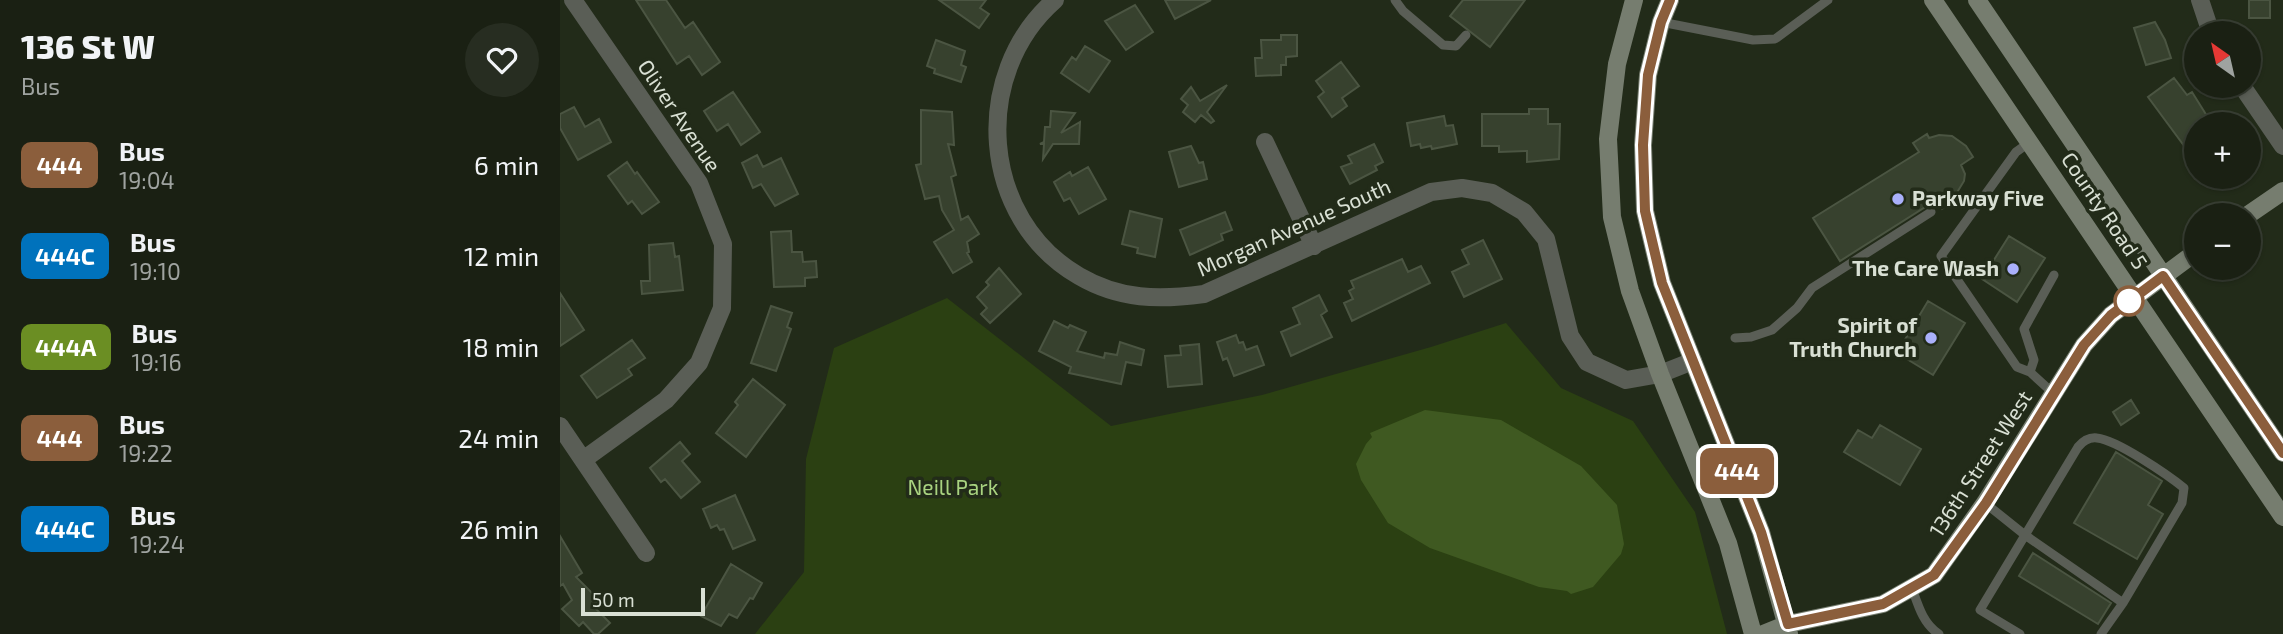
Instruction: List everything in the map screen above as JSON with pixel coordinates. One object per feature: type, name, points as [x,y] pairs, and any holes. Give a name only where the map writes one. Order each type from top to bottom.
[{"type":"street","name":"Oliver Avenue","points":[[573,0],[699,183],[723,244],[722,308],[699,363],[666,400],[583,460]]},
{"type":"street","name":"Morgan Avenue South","points":[[1055,0],[1020,43],[1002,85],[996,129],[1000,169],[1017,213],[1043,248],[1079,276],[1122,293],[1163,299],[1204,294],[1431,192],[1462,188],[1492,193],[1524,212],[1546,239],[1570,336],[1587,362],[1626,380],[1660,374],[1693,361]]},
{"type":"street","points":[[1670,0],[1661,22],[1648,75],[1643,145],[1645,211],[1662,283],[1761,532],[1788,629]]},
{"type":"street","name":"County Road 5","points":[[1934,0],[2283,517]]},
{"type":"street","name":"County Road 5","points":[[1977,0],[2283,453]]},
{"type":"street","points":[[2200,0],[2207,21]]},
{"type":"street","points":[[1661,22],[1632,7],[1617,64],[1608,139],[1612,217],[1630,291],[1660,374],[1728,543],[1753,634]]},
{"type":"street","points":[[2250,98],[2283,146]]},
{"type":"street","points":[[1265,142],[1314,246]]},
{"type":"street","points":[[2261,206],[2283,191]]},
{"type":"street","name":"136th Street West","points":[[1763,634],[1883,604],[1934,575],[1986,503],[2084,345],[2111,315],[2184,261]]},
{"type":"street","points":[[560,426],[646,553]]},
{"type":"lane","points":[[1395,0],[1403,11],[1443,45],[1456,46],[1466,35]]},
{"type":"lane","points":[[1661,22],[1753,40],[1775,39],[1828,0]]},
{"type":"lane","points":[[2030,142],[2016,152],[1941,256],[2017,368],[2030,372],[2053,393]]},
{"type":"lane","points":[[1735,338],[1751,337],[1772,330],[1797,308],[1812,288],[1931,212]]},
{"type":"lane","points":[[2030,372],[2034,360],[2024,329],[2054,275]]},
{"type":"lane","points":[[2020,634],[1980,610],[2078,447],[2084,440],[2095,437],[2110,442],[2184,488],[2182,503],[2123,603],[2101,634]]},
{"type":"lane","points":[[1986,503],[2025,535],[2123,603]]},
{"type":"lane","points":[[1912,587],[1919,610],[1931,629],[1939,634]]},
{"type":"green space","name":"Neill Park","points":[[947,298],[1111,426],[1262,395],[1506,323],[1561,388],[1633,421],[1695,512],[1727,634],[755,634],[804,572],[806,459],[834,348]]},
{"type":"shaded area","points":[[1425,410],[1501,420],[1581,466],[1617,505],[1624,544],[1621,554],[1593,587],[1571,594],[1539,587],[1430,548],[1388,523],[1361,480],[1356,464],[1372,437],[1370,433]]},
{"type":"building","points":[[636,0],[666,0],[685,28],[693,22],[720,62],[702,75],[689,56],[677,64]]},
{"type":"building","points":[[939,0],[986,0],[980,8],[989,14],[979,28]]},
{"type":"building","points":[[1165,0],[1211,0],[1175,19]]},
{"type":"building","points":[[1463,0],[1525,0],[1490,47],[1450,16]]},
{"type":"building","points":[[2249,0],[2270,0],[2270,18],[2249,18]]},
{"type":"building","points":[[1135,5],[1153,32],[1126,50],[1105,21]]},
{"type":"building","points":[[2155,22],[2171,58],[2146,65],[2134,28]]},
{"type":"building","points":[[1281,35],[1297,35],[1297,56],[1286,57],[1286,65],[1281,65],[1281,75],[1256,76],[1255,58],[1262,58],[1261,40],[1281,40]]},
{"type":"building","points":[[936,40],[965,51],[961,65],[966,67],[961,82],[934,73],[935,69],[927,66]]},
{"type":"building","points":[[1085,46],[1110,61],[1089,92],[1061,73],[1072,57],[1076,60]]},
{"type":"building","points":[[1341,62],[1359,86],[1342,98],[1347,106],[1332,117],[1318,97],[1324,92],[1316,81]]},
{"type":"building","points":[[2174,78],[2184,91],[2184,98],[2196,98],[2204,112],[2184,112],[2184,146],[2148,97]]},
{"type":"building","points":[[1227,85],[1207,112],[1214,121],[1211,123],[1201,115],[1195,122],[1183,112],[1188,105],[1181,99],[1191,87],[1200,101]]},
{"type":"building","points":[[733,92],[760,132],[741,145],[728,124],[717,131],[704,111]]},
{"type":"building","points":[[574,107],[585,127],[599,119],[611,142],[578,160],[560,128],[560,114]]},
{"type":"building","points":[[1529,109],[1548,109],[1548,124],[1560,124],[1559,159],[1527,162],[1527,151],[1499,152],[1499,146],[1482,146],[1482,114],[1529,114]]},
{"type":"building","points":[[921,110],[952,112],[954,145],[948,144],[956,175],[951,177],[961,220],[968,216],[979,234],[967,242],[967,253],[972,262],[953,273],[934,242],[954,230],[942,210],[939,196],[925,199],[916,165],[921,164]]},
{"type":"building","points":[[1051,111],[1075,113],[1061,133],[1080,122],[1079,144],[1053,144],[1043,159],[1044,144],[1040,144],[1044,142],[1045,127],[1050,127]]},
{"type":"building","points":[[1444,116],[1446,126],[1453,125],[1457,144],[1432,149],[1431,146],[1421,148],[1420,144],[1411,146],[1407,123]]},
{"type":"building","name":"Parkway Five","points":[[1927,134],[1929,138],[1939,135],[1952,136],[1966,146],[1973,157],[1961,165],[1965,174],[1964,181],[1954,201],[1942,209],[1937,202],[1927,206],[1840,261],[1813,218],[1919,152],[1913,143]]},
{"type":"building","points":[[1374,144],[1383,162],[1375,166],[1377,170],[1350,184],[1341,167],[1352,163],[1348,156]]},
{"type":"building","points":[[1191,146],[1199,163],[1203,162],[1207,179],[1179,187],[1169,152]]},
{"type":"building","points":[[757,155],[763,167],[781,158],[798,194],[775,206],[761,184],[753,188],[742,163]]},
{"type":"building","points":[[627,162],[659,202],[642,214],[632,201],[628,204],[608,176]]},
{"type":"building","points":[[1088,167],[1106,199],[1079,214],[1070,198],[1064,201],[1054,182],[1070,172],[1072,176]]},
{"type":"building","points":[[1130,211],[1162,219],[1155,257],[1137,253],[1138,248],[1122,244]]},
{"type":"building","points":[[1225,212],[1232,230],[1221,234],[1223,240],[1190,255],[1180,230]]},
{"type":"building","points":[[791,231],[792,252],[802,252],[803,262],[816,261],[817,277],[805,278],[805,286],[774,287],[771,232]]},
{"type":"building","name":"The Care Wash","points":[[2009,236],[2045,258],[2017,302],[1982,279]]},
{"type":"building","points":[[1483,240],[1502,279],[1464,297],[1452,272],[1469,264],[1462,250]]},
{"type":"building","points":[[673,243],[675,257],[679,256],[683,290],[642,294],[641,281],[650,281],[649,245]]},
{"type":"building","points":[[1402,259],[1408,272],[1421,266],[1430,283],[1352,321],[1344,303],[1353,299],[1349,291],[1354,288],[1351,281]]},
{"type":"building","points":[[999,268],[1021,294],[990,323],[981,314],[987,308],[977,297],[989,285],[986,282]]},
{"type":"building","points":[[560,293],[584,330],[560,346]]},
{"type":"building","points":[[1319,295],[1327,311],[1321,315],[1332,337],[1291,356],[1281,332],[1300,324],[1293,308]]},
{"type":"building","name":"Spirit of Truth Church","points":[[1928,301],[1965,323],[1933,375],[1897,353]]},
{"type":"building","points":[[771,306],[792,313],[787,327],[791,329],[776,371],[751,363]]},
{"type":"building","points":[[1054,321],[1086,332],[1077,351],[1104,358],[1105,353],[1117,355],[1120,342],[1144,350],[1141,365],[1126,362],[1121,384],[1069,373],[1071,367],[1039,351]]},
{"type":"building","points":[[1236,335],[1246,350],[1257,346],[1264,365],[1234,376],[1227,358],[1223,360],[1217,342]]},
{"type":"building","points":[[632,340],[645,358],[628,369],[632,375],[597,398],[581,376]]},
{"type":"building","points":[[1199,344],[1202,384],[1168,387],[1165,356],[1181,355],[1180,346]]},
{"type":"building","points":[[753,379],[785,405],[746,457],[716,433],[738,405],[735,402]]},
{"type":"building","points":[[2131,400],[2139,413],[2121,425],[2113,412]]},
{"type":"building","points":[[1880,425],[1921,449],[1900,485],[1844,452],[1858,430],[1872,438]]},
{"type":"building","points":[[680,442],[690,454],[682,461],[700,482],[681,498],[665,479],[661,482],[650,468]]},
{"type":"building","points":[[2116,452],[2162,481],[2148,505],[2163,514],[2137,559],[2074,523]]},
{"type":"building","points":[[735,495],[755,540],[733,549],[724,529],[720,530],[717,525],[711,528],[703,509]]},
{"type":"building","points":[[560,536],[582,573],[576,577],[602,603],[596,609],[610,623],[598,634],[594,634],[583,622],[579,626],[562,609],[572,600],[563,584],[560,586]]},
{"type":"building","points":[[2033,553],[2111,603],[2098,624],[2019,576]]},
{"type":"building","points":[[731,564],[762,583],[737,618],[729,614],[721,626],[701,616]]},
{"type":"bus line","name":"444","points":[[1670,0],[1661,22],[1648,75],[1643,145],[1645,211],[1662,283],[1761,532],[1788,624],[1883,604],[1934,575],[1986,503],[2084,345],[2111,315],[2163,276],[2283,453]]},
{"type":"place","name":"Parkway Five","points":[[1898,199]]},
{"type":"place","name":"The Care Wash","points":[[2013,269]]},
{"type":"place","name":"Spirit of Truth Church","points":[[1931,338]]}]
